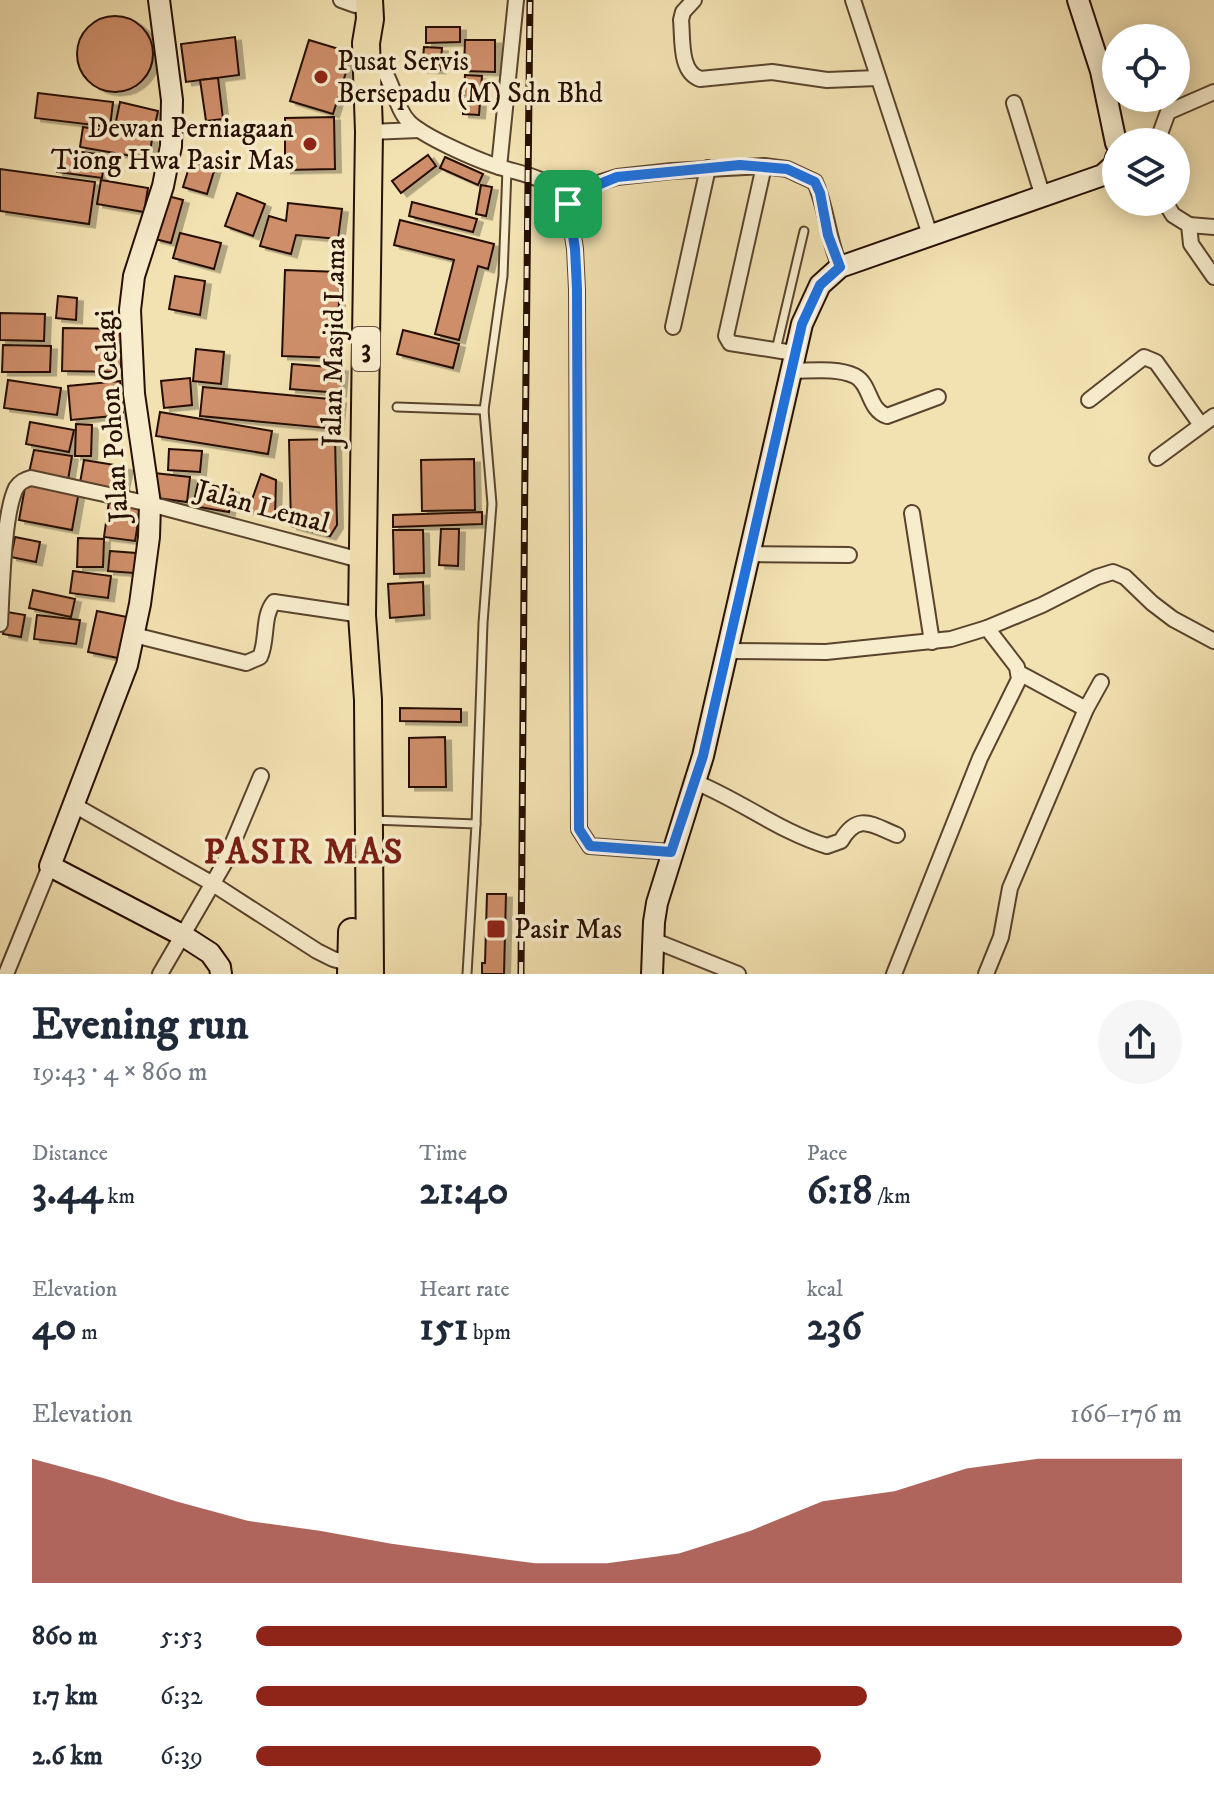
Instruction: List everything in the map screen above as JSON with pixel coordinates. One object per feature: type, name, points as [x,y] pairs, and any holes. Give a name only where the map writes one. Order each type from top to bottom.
[{"type":"highway","name":"Jalan Masjid Lama","points":[[355,1],[366,50],[369,132],[358,971]]},
{"type":"highway","name":"Jalan Masjid Lama","points":[[358,971],[367,820],[361,729]]},
{"type":"street","name":"Jalan Pohon Celagi","points":[[50,866],[127,665],[149,537],[150,504],[134,394],[130,326],[134,276],[163,186],[173,131],[159,0]]},
{"type":"street","points":[[503,168],[516,0]]},
{"type":"street","points":[[694,0],[683,12],[681,20],[686,66],[693,76],[700,79],[772,72],[827,80],[877,78]]},
{"type":"street","points":[[853,0],[930,235]]},
{"type":"street","points":[[1078,0],[1101,71],[1113,128]]},
{"type":"street","points":[[366,50],[390,82],[398,108],[419,130],[503,168],[536,176],[558,191],[568,204],[577,289],[579,829],[590,846],[671,852]]},
{"type":"street","points":[[1162,128],[1168,112],[1214,92]]},
{"type":"street","points":[[1014,103],[1043,197]]},
{"type":"street","points":[[369,132],[419,130]]},
{"type":"street","points":[[568,204],[585,190],[617,177],[708,168],[764,166],[787,169],[815,182],[828,235],[840,267]]},
{"type":"street","points":[[764,166],[726,336],[730,343],[854,375],[859,378],[876,410],[887,416],[938,397]]},
{"type":"street","points":[[673,327],[708,168]]},
{"type":"street","points":[[652,974],[657,903],[703,756],[749,554],[787,358],[820,285],[840,267],[1102,175]]},
{"type":"street","points":[[1175,216],[1189,225],[1214,227]]},
{"type":"street","points":[[1189,225],[1191,244],[1214,277]]},
{"type":"street","points":[[1089,400],[1144,357],[1156,362],[1208,421],[1157,458]]},
{"type":"street","name":"Jalan Lemal","points":[[0,624],[9,511],[17,487],[31,478],[150,504],[364,561]]},
{"type":"street","points":[[912,513],[932,642]]},
{"type":"street","points":[[749,554],[849,555]]},
{"type":"street","points":[[728,651],[803,653],[932,642],[987,628],[1113,572],[1125,577],[1173,619],[1214,641]]},
{"type":"street","points":[[134,635],[246,663],[260,657],[264,649],[269,609],[274,602],[362,615]]},
{"type":"street","points":[[987,628],[1019,673],[1086,709]]},
{"type":"street","points":[[894,974],[980,758],[1019,679],[1019,673]]},
{"type":"street","points":[[986,974],[1001,937],[1010,888],[1086,709],[1101,682]]},
{"type":"street","points":[[160,974],[231,850],[261,776]]},
{"type":"street","points":[[695,782],[827,846],[841,841],[848,829],[858,823],[871,824],[897,835]]},
{"type":"street","points":[[74,805],[213,884],[317,951],[358,971]]},
{"type":"street","points":[[6,974],[50,866],[182,935],[210,953],[221,974]]},
{"type":"street","points":[[653,940],[738,974]]},
{"type":"lane","points":[[467,974],[483,623],[492,504],[484,410],[503,276],[503,168]]},
{"type":"lane","points":[[787,358],[804,231]]},
{"type":"lane","points":[[397,407],[484,410]]},
{"type":"lane","points":[[367,820],[476,824]]},
{"type":"building","points":[[115,16],[129,19],[142,27],[150,40],[153,54],[150,68],[142,81],[129,89],[115,92],[101,89],[88,81],[80,68],[77,54],[80,40],[88,27],[101,19]]},
{"type":"building","points":[[426,27],[460,27],[460,42],[426,43]]},
{"type":"building","points":[[235,37],[239,75],[186,82],[181,44]]},
{"type":"building","name":"Pusat Servis Bersepadu (M) Sdn Bhd","points":[[309,40],[352,53],[333,114],[290,101]]},
{"type":"building","points":[[465,40],[495,40],[495,72],[464,71]]},
{"type":"building","points":[[424,47],[442,48],[440,70],[422,69]]},
{"type":"building","points":[[465,75],[482,76],[479,115],[463,114]]},
{"type":"building","points":[[218,78],[223,119],[206,121],[200,80]]},
{"type":"building","points":[[38,93],[113,102],[110,127],[35,118]]},
{"type":"building","points":[[120,102],[158,111],[153,134],[115,126]]},
{"type":"building","name":"Dewan Perniagaan Tiong Hwa Pasir Mas","points":[[334,117],[335,169],[285,170],[285,118]]},
{"type":"building","points":[[83,127],[152,139],[149,159],[80,147]]},
{"type":"building","points":[[60,149],[105,155],[102,178],[57,172]]},
{"type":"building","points":[[194,151],[218,158],[207,194],[183,187]]},
{"type":"building","points":[[428,155],[436,166],[401,193],[392,181]]},
{"type":"building","points":[[445,157],[483,174],[478,185],[440,168]]},
{"type":"building","points":[[0,169],[95,182],[89,224],[0,211]]},
{"type":"building","points":[[101,180],[148,188],[144,212],[97,204]]},
{"type":"building","points":[[481,185],[492,187],[486,216],[476,214]]},
{"type":"building","points":[[237,193],[265,204],[253,236],[225,226]]},
{"type":"building","points":[[168,196],[183,200],[171,243],[155,239]]},
{"type":"building","points":[[412,202],[477,219],[473,232],[409,216]]},
{"type":"building","points":[[288,203],[342,209],[338,239],[296,235],[291,254],[260,246],[269,216],[286,221]]},
{"type":"building","points":[[400,220],[494,244],[488,269],[478,266],[459,340],[435,334],[454,260],[394,245]]},
{"type":"building","points":[[180,233],[221,243],[214,269],[173,258]]},
{"type":"building","points":[[285,270],[340,272],[337,358],[282,356]]},
{"type":"building","points":[[175,276],[205,281],[200,315],[169,309]]},
{"type":"building","points":[[58,296],[77,298],[76,320],[56,318]]},
{"type":"building","points":[[0,313],[45,314],[44,341],[0,340]]},
{"type":"building","points":[[63,328],[122,329],[121,372],[62,371]]},
{"type":"building","points":[[403,330],[459,344],[453,368],[397,354]]},
{"type":"building","points":[[3,345],[51,346],[50,372],[2,372]]},
{"type":"building","points":[[196,349],[224,352],[221,384],[193,381]]},
{"type":"building","points":[[292,364],[342,368],[340,393],[290,389]]},
{"type":"building","points":[[190,378],[192,405],[164,408],[161,381]]},
{"type":"building","points":[[8,380],[61,388],[57,415],[4,408]]},
{"type":"building","points":[[120,381],[123,415],[71,420],[68,386]]},
{"type":"building","points":[[203,387],[340,400],[337,429],[200,416]]},
{"type":"building","points":[[160,412],[272,431],[268,454],[156,436]]},
{"type":"building","points":[[30,422],[74,430],[69,452],[26,444]]},
{"type":"building","points":[[76,424],[92,425],[91,456],[75,456]]},
{"type":"building","points":[[335,439],[337,525],[330,536],[291,526],[289,440]]},
{"type":"building","points":[[169,449],[202,451],[200,472],[168,470]]},
{"type":"building","points":[[34,450],[72,456],[68,480],[29,473]]},
{"type":"building","points":[[474,459],[475,510],[422,511],[421,460]]},
{"type":"building","points":[[84,460],[127,467],[122,491],[80,483]]},
{"type":"building","points":[[154,473],[190,477],[187,502],[150,497]]},
{"type":"building","points":[[261,474],[276,480],[275,518],[248,511]]},
{"type":"building","points":[[26,482],[79,491],[72,530],[19,520]]},
{"type":"building","points":[[198,483],[233,489],[229,512],[193,506]]},
{"type":"building","points":[[109,501],[141,505],[135,541],[104,537]]},
{"type":"building","points":[[482,512],[482,524],[393,527],[393,515]]},
{"type":"building","points":[[441,529],[459,529],[458,566],[439,565]]},
{"type":"building","points":[[393,530],[423,530],[424,573],[394,574]]},
{"type":"building","points":[[15,537],[40,542],[36,562],[11,557]]},
{"type":"building","points":[[78,538],[104,539],[103,567],[77,567]]},
{"type":"building","points":[[110,551],[136,553],[134,573],[108,571]]},
{"type":"building","points":[[73,571],[111,576],[108,598],[70,593]]},
{"type":"building","points":[[423,582],[424,615],[390,618],[388,584]]},
{"type":"building","points":[[33,590],[75,599],[71,617],[29,608]]},
{"type":"building","points":[[97,611],[127,617],[118,658],[88,652]]},
{"type":"building","points":[[7,612],[25,615],[21,637],[3,634]]},
{"type":"building","points":[[37,615],[80,620],[76,644],[34,639]]},
{"type":"building","points":[[400,708],[461,709],[461,722],[400,721]]},
{"type":"building","points":[[445,737],[446,787],[409,787],[409,738]]},
{"type":"building","name":"Pasir Mas","points":[[487,894],[506,894],[504,974],[482,974]]},
{"type":"railway","points":[[521,974],[530,0]]},
{"type":"place","name":"Pusat Servis Bersepadu (M) Sdn Bhd","points":[[321,77]]},
{"type":"place","name":"Dewan Perniagaan Tiong Hwa Pasir Mas","points":[[310,144]]},
{"type":"place","name":"Pasir Mas","points":[[496,929]]},
{"type":"district","name":"PASIR MAS","points":[[304,852]]},
{"type":"route","points":[[740,165],[787,169],[815,182],[828,235],[840,267],[820,285],[802,324],[703,756],[671,852],[590,846],[579,829],[577,289],[572,216],[568,204],[585,190],[617,177],[740,165]]}]
